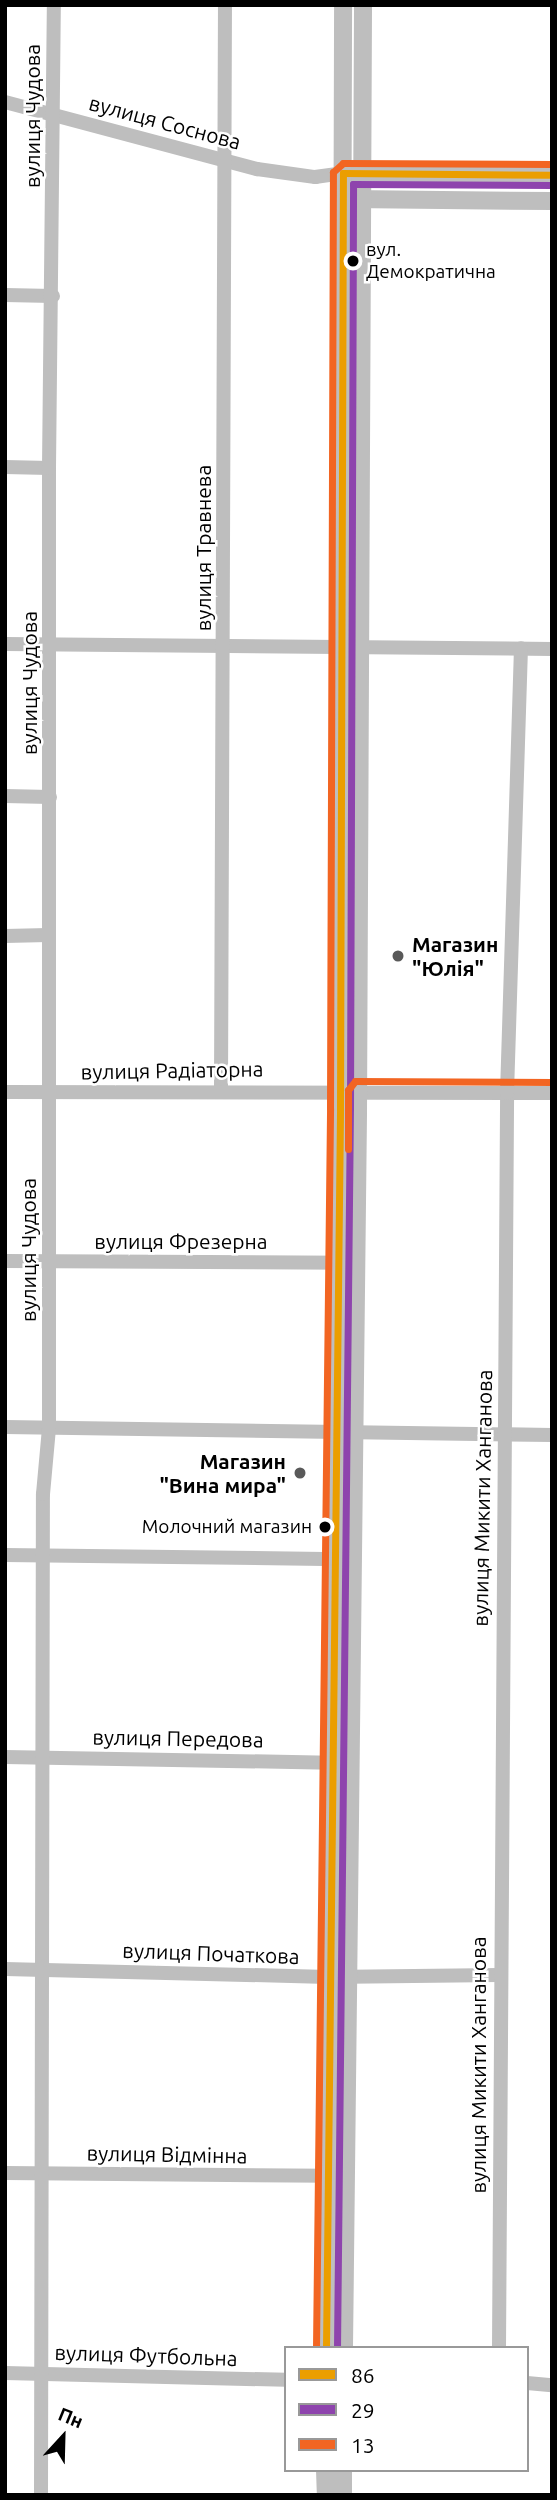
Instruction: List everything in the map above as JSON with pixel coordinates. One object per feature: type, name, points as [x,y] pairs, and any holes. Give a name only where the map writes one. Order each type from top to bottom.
[{"type":"street","name":"вулиця Чудова","points":[[41,2495],[46,1555],[43,1483],[49,1428],[49,468],[53,296],[54,5]]},
{"type":"street","name":"вулиця Травнева","points":[[221,1090],[224,648],[222,161],[225,5]]},
{"type":"street","points":[[344,5],[352,173],[350,647],[340,1090],[347,1263]]},
{"type":"street","points":[[352,173],[363,5]]},
{"type":"street","name":"вулиця Соснова","points":[[5,102],[222,161],[315,177]]},
{"type":"street","points":[[315,177],[352,173],[552,175]]},
{"type":"street","points":[[315,177],[352,199],[552,201]]},
{"type":"street","points":[[5,295],[53,296]]},
{"type":"street","points":[[5,467],[49,468]]},
{"type":"street","points":[[5,644],[552,649]]},
{"type":"street","points":[[326,2346],[328,1977],[352,1559],[345,1431],[347,1263],[358,1091],[350,647]]},
{"type":"street","name":"вулиця Микити Ханганова","points":[[499,2346],[499,1975],[507,1093],[521,648]]},
{"type":"street","points":[[5,796],[50,797]]},
{"type":"street","points":[[5,936],[48,935]]},
{"type":"street","points":[[358,1091],[552,1093]]},
{"type":"street","name":"вулиця Радіаторна","points":[[5,1092],[358,1091]]},
{"type":"street","name":"вулиця Фрезерна","points":[[5,1261],[347,1263]]},
{"type":"street","points":[[5,1427],[503,1432],[552,1435]]},
{"type":"street","points":[[344,2346],[346,1976],[334,1559],[345,1431]]},
{"type":"street","points":[[5,1555],[352,1559]]},
{"type":"street","name":"вулиця Передова","points":[[5,1757],[340,1763]]},
{"type":"street","name":"вулиця Початкова","points":[[5,1969],[328,1977],[499,1975]]},
{"type":"street","name":"вулиця Відмінна","points":[[5,2173],[327,2176]]},
{"type":"street","name":"вулиця Футбольна","points":[[5,2373],[284,2380]]},
{"type":"street","points":[[529,2383],[552,2385]]},
{"type":"street","points":[[326,2472],[326,2495]]},
{"type":"street","points":[[343,2472],[343,2495]]},
{"type":"transit line","name":"13","points":[[316,2346],[330,1108],[333,172],[343,163],[552,164]]},
{"type":"transit line","name":"86","points":[[326,2346],[340,1108],[343,173],[552,175]]},
{"type":"transit line","name":"29","points":[[337,2346],[350,1108],[353,184],[552,185]]},
{"type":"transit line","name":"13","points":[[348,1149],[348,1090],[355,1081],[552,1082]]},
{"type":"place","name":"вул. Демократична","points":[[353,261]]},
{"type":"place","name":"Магазин \"Юлія\"","points":[[398,956]]},
{"type":"place","name":"Магазин \"Вина мира\"","points":[[300,1473]]},
{"type":"place","name":"Молочний магазин","points":[[325,1527]]}]
